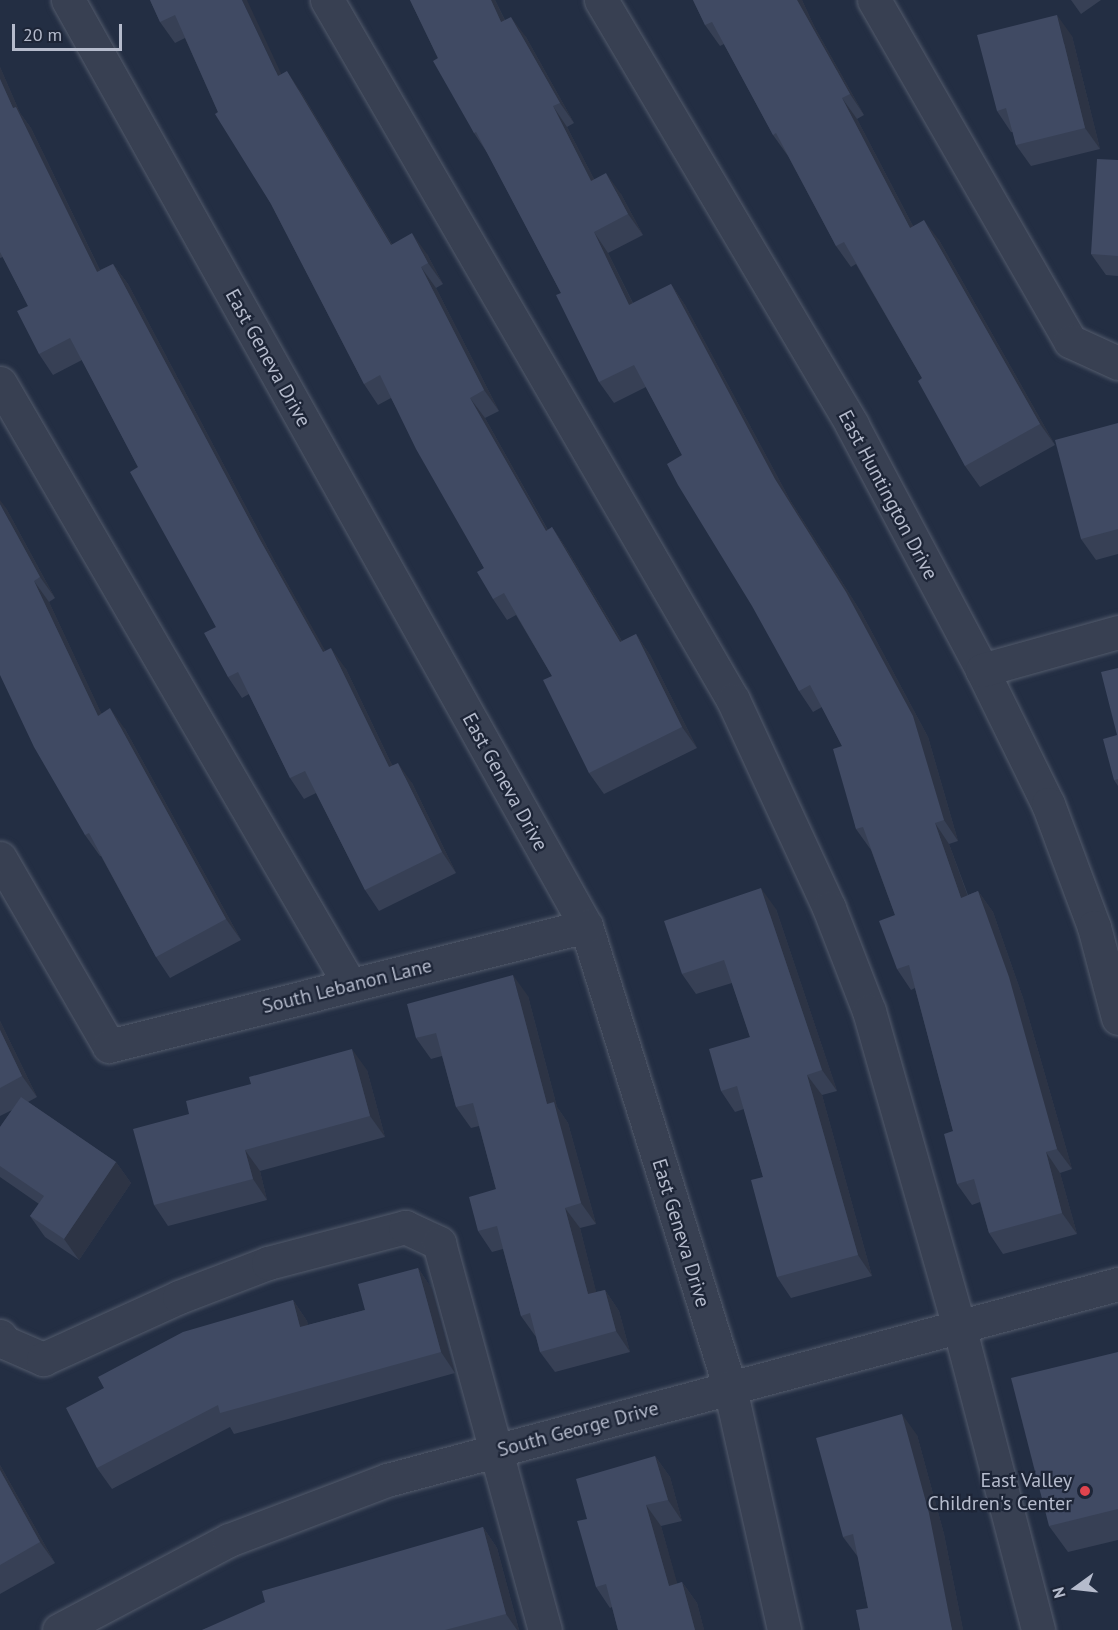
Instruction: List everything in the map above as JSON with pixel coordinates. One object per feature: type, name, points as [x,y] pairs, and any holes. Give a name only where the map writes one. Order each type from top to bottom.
[{"type":"street","name":"East Geneva Drive","points":[[68,0],[585,926],[729,1389],[784,1630]]},
{"type":"street","points":[[327,0],[733,700],[829,908],[869,1011],[959,1326],[1038,1630]]},
{"type":"street","name":"East Huntington Drive","points":[[601,0],[852,425],[982,670],[1048,804],[1094,927],[1118,1018]]},
{"type":"street","points":[[874,0],[1070,341],[1118,363]]},
{"type":"street","points":[[0,384],[350,985]]},
{"type":"street","points":[[982,670],[1118,632]]},
{"type":"street","name":"South Lebanon Lane","points":[[0,858],[109,1046],[585,926]]},
{"type":"street","points":[[0,1336],[4,1342],[43,1359],[179,1297],[267,1263],[405,1227],[439,1243],[545,1630]]},
{"type":"street","name":"South George Drive","points":[[59,1630],[229,1540],[387,1480],[1118,1284]]},
{"type":"building","points":[[150,0],[242,0],[278,76],[287,71],[391,245],[412,233],[428,263],[421,267],[484,390],[470,398],[546,531],[552,527],[620,642],[636,634],[682,727],[589,773],[543,680],[552,676],[504,593],[493,599],[477,572],[484,568],[416,449],[380,375],[364,384],[271,204],[215,114],[218,112],[175,15],[160,22]]},
{"type":"building","points":[[410,0],[491,0],[501,22],[511,17],[560,103],[553,106],[591,181],[606,173],[628,214],[594,232],[629,305],[671,284],[775,479],[846,592],[913,716],[944,820],[935,823],[961,898],[978,891],[1009,977],[1057,1149],[1046,1152],[1062,1213],[989,1233],[974,1179],[957,1184],[944,1134],[953,1131],[909,965],[897,969],[879,921],[895,915],[863,827],[856,829],[833,749],[842,746],[810,685],[799,691],[752,606],[678,485],[667,464],[682,455],[634,365],[599,382],[556,295],[561,293],[476,132],[474,133],[433,61],[438,58]]},
{"type":"building","points":[[693,0],[797,0],[850,94],[842,98],[910,228],[924,220],[1040,424],[965,466],[918,381],[922,378],[844,242],[836,246],[776,133],[773,135],[712,22],[705,25]]},
{"type":"building","points":[[1057,15],[1085,128],[1016,145],[1006,108],[997,111],[977,35]]},
{"type":"building","points":[[0,79],[97,272],[113,264],[259,538],[323,652],[331,648],[389,767],[398,763],[442,852],[365,890],[305,771],[290,778],[238,672],[228,677],[204,633],[216,627],[130,472],[138,467],[70,338],[39,354],[17,311],[28,306],[0,252]]},
{"type":"building","points":[[1097,159],[1118,160],[1118,256],[1091,254]]},
{"type":"building","points":[[1118,423],[1118,529],[1081,539],[1055,440]]},
{"type":"building","points":[[0,504],[40,577],[34,581],[98,716],[110,708],[226,919],[156,957],[89,833],[85,835],[34,747],[0,675]]},
{"type":"building","points":[[1118,668],[1118,779],[1114,780],[1103,739],[1117,735],[1101,672]]},
{"type":"building","points":[[761,888],[822,1070],[807,1075],[858,1255],[777,1277],[751,1180],[763,1177],[737,1086],[721,1091],[709,1049],[750,1037],[724,960],[682,974],[664,921]]},
{"type":"building","points":[[513,975],[547,1104],[554,1102],[581,1203],[565,1208],[588,1294],[605,1290],[616,1331],[540,1352],[530,1313],[521,1316],[497,1226],[478,1231],[469,1197],[496,1189],[473,1103],[456,1107],[436,1033],[416,1038],[407,1004]]},
{"type":"building","points":[[0,1030],[22,1076],[0,1088]]},
{"type":"building","points":[[352,1049],[370,1116],[245,1150],[253,1179],[154,1205],[133,1129],[189,1114],[186,1101],[251,1084],[249,1077]]},
{"type":"building","points":[[21,1097],[116,1162],[64,1239],[30,1216],[44,1196],[0,1166],[0,1127]]},
{"type":"building","points":[[418,1268],[441,1352],[220,1413],[218,1405],[97,1468],[66,1408],[104,1388],[98,1377],[183,1332],[293,1300],[300,1327],[365,1310],[358,1284]]},
{"type":"building","points":[[1118,1352],[1118,1509],[1049,1526],[1011,1378]]},
{"type":"building","points":[[902,1414],[929,1513],[952,1630],[860,1630],[856,1610],[868,1608],[853,1534],[843,1537],[816,1438]]},
{"type":"building","points":[[655,1456],[668,1500],[646,1505],[669,1586],[682,1582],[695,1630],[618,1630],[606,1584],[596,1587],[577,1521],[587,1519],[576,1479]]},
{"type":"building","points":[[0,1470],[40,1542],[0,1565]]},
{"type":"building","points":[[483,1527],[506,1614],[445,1630],[202,1630],[265,1602],[262,1591]]},
{"type":"place","name":"East Valley Children's Center","points":[[1085,1491]]}]
